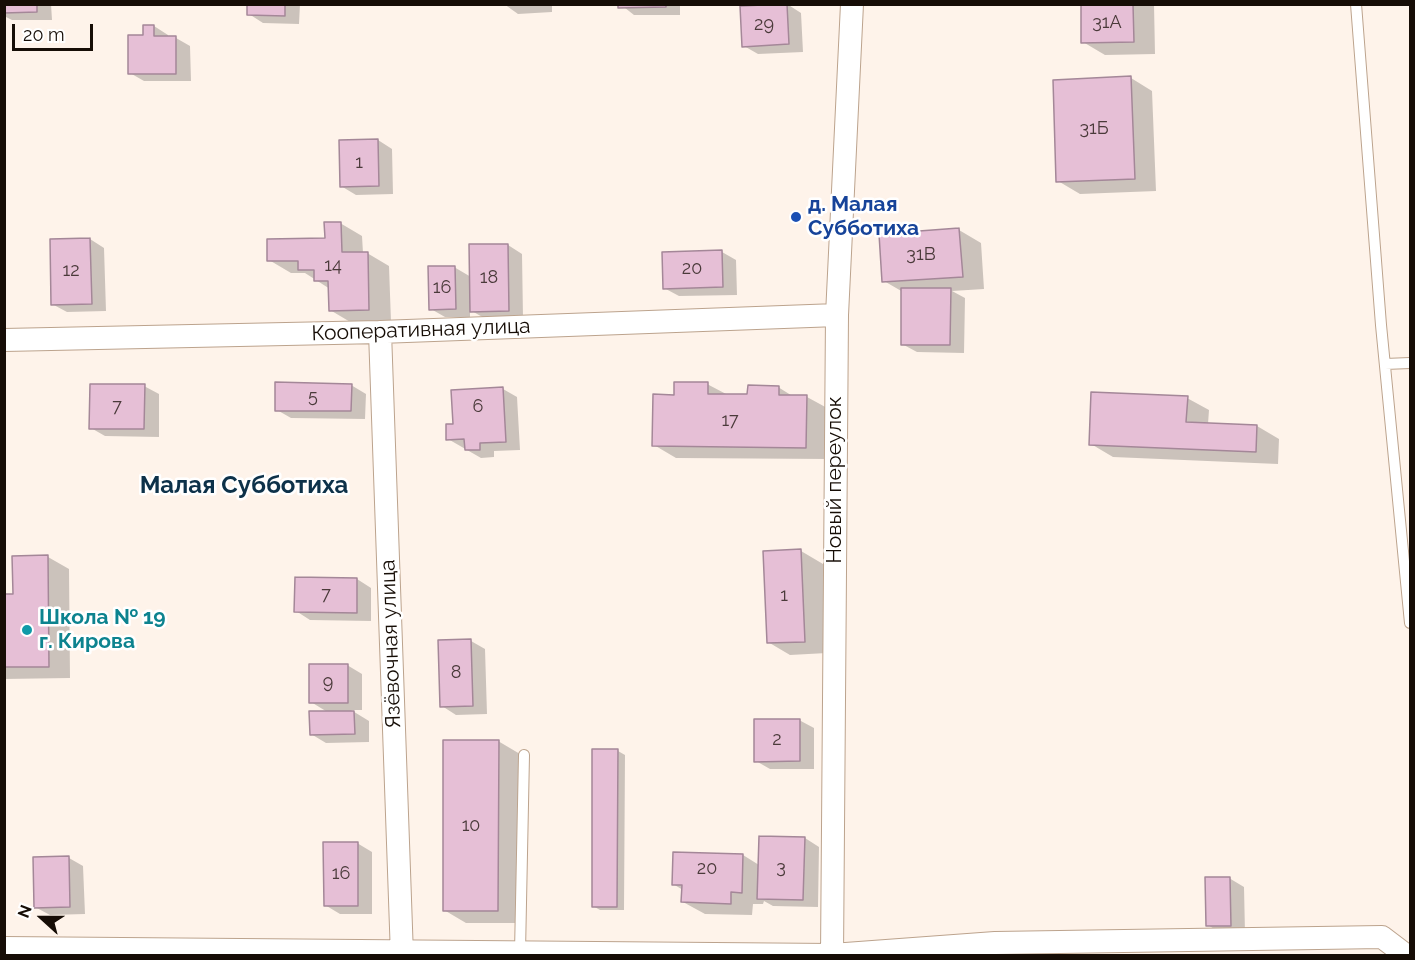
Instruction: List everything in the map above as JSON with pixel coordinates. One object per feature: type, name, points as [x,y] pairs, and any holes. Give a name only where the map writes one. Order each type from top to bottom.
[{"type":"street","name":"Новый переулок","points":[[832,955],[837,315],[852,4]]},
{"type":"street","name":"Кооперативная улица","points":[[4,340],[380,332],[837,315]]},
{"type":"street","name":"Язёвочная улица","points":[[380,332],[402,954]]},
{"type":"street","points":[[4,948],[402,954],[520,952],[832,955],[995,943],[1382,937],[1407,956]]},
{"type":"lane","points":[[1356,4],[1385,364],[1410,623]]},
{"type":"lane","points":[[1385,364],[1410,363]]},
{"type":"lane","points":[[520,952],[524,755]]},
{"type":"building","points":[[4,4],[37,4],[37,12],[4,13]]},
{"type":"building","points":[[247,4],[285,4],[285,16],[247,15]]},
{"type":"building","points":[[618,4],[666,4],[666,7],[618,8]]},
{"type":"building","points":[[787,4],[789,44],[742,47],[740,6]]},
{"type":"building","points":[[1081,4],[1133,4],[1134,42],[1081,43]]},
{"type":"building","points":[[143,25],[154,25],[154,36],[176,36],[176,74],[128,74],[128,35],[143,35]]},
{"type":"building","points":[[1131,76],[1135,179],[1056,182],[1053,80]]},
{"type":"building","points":[[378,139],[379,186],[340,187],[339,140]]},
{"type":"building","points":[[324,222],[341,222],[342,252],[368,252],[369,310],[329,311],[328,281],[314,281],[314,270],[298,270],[298,261],[267,261],[267,239],[325,238]]},
{"type":"building","points":[[959,228],[963,277],[882,282],[879,234]]},
{"type":"building","points":[[90,238],[92,304],[51,305],[50,239]]},
{"type":"building","points":[[469,244],[508,244],[509,311],[470,312]]},
{"type":"building","points":[[722,250],[723,287],[663,289],[662,252]]},
{"type":"building","points":[[428,266],[455,266],[456,309],[429,310]]},
{"type":"building","points":[[901,288],[951,288],[950,345],[901,345]]},
{"type":"building","points":[[275,382],[352,384],[351,411],[275,411]]},
{"type":"building","points":[[674,382],[708,382],[708,394],[747,394],[748,385],[779,386],[779,395],[807,395],[806,448],[652,446],[653,394],[674,395]]},
{"type":"building","points":[[90,384],[145,384],[144,429],[89,429]]},
{"type":"building","points":[[503,387],[506,442],[480,443],[480,450],[465,450],[464,439],[446,440],[446,424],[453,424],[451,390]]},
{"type":"building","points":[[1091,392],[1188,396],[1186,422],[1257,425],[1256,452],[1089,445]]},
{"type":"building","points":[[801,549],[805,642],[767,643],[763,551]]},
{"type":"building","name":"Школа № 19 г. Кирова","points":[[48,555],[49,667],[4,667],[4,594],[13,594],[12,556]]},
{"type":"building","points":[[295,577],[357,578],[357,613],[294,612]]},
{"type":"building","points":[[471,639],[473,706],[440,707],[438,640]]},
{"type":"building","points":[[309,664],[348,664],[348,703],[309,703]]},
{"type":"building","points":[[309,711],[354,711],[355,734],[310,735]]},
{"type":"building","points":[[754,719],[800,719],[800,761],[754,762]]},
{"type":"building","points":[[443,740],[499,740],[498,911],[443,911]]},
{"type":"building","points":[[592,749],[618,749],[617,907],[592,907]]},
{"type":"building","points":[[759,836],[805,837],[803,900],[757,899]]},
{"type":"building","points":[[323,842],[358,842],[358,906],[324,906]]},
{"type":"building","points":[[673,852],[743,854],[742,893],[731,892],[731,904],[681,902],[682,885],[672,885]]},
{"type":"building","points":[[69,856],[70,907],[34,908],[33,857]]},
{"type":"building","points":[[1205,877],[1230,877],[1231,926],[1206,926]]},
{"type":"place","name":"д. Малая Субботиха","points":[[796,217]]},
{"type":"place","name":"Школа № 19 г. Кирова","points":[[27,630]]},
{"type":"district","name":"Малая Субботиха","points":[[244,486]]}]
